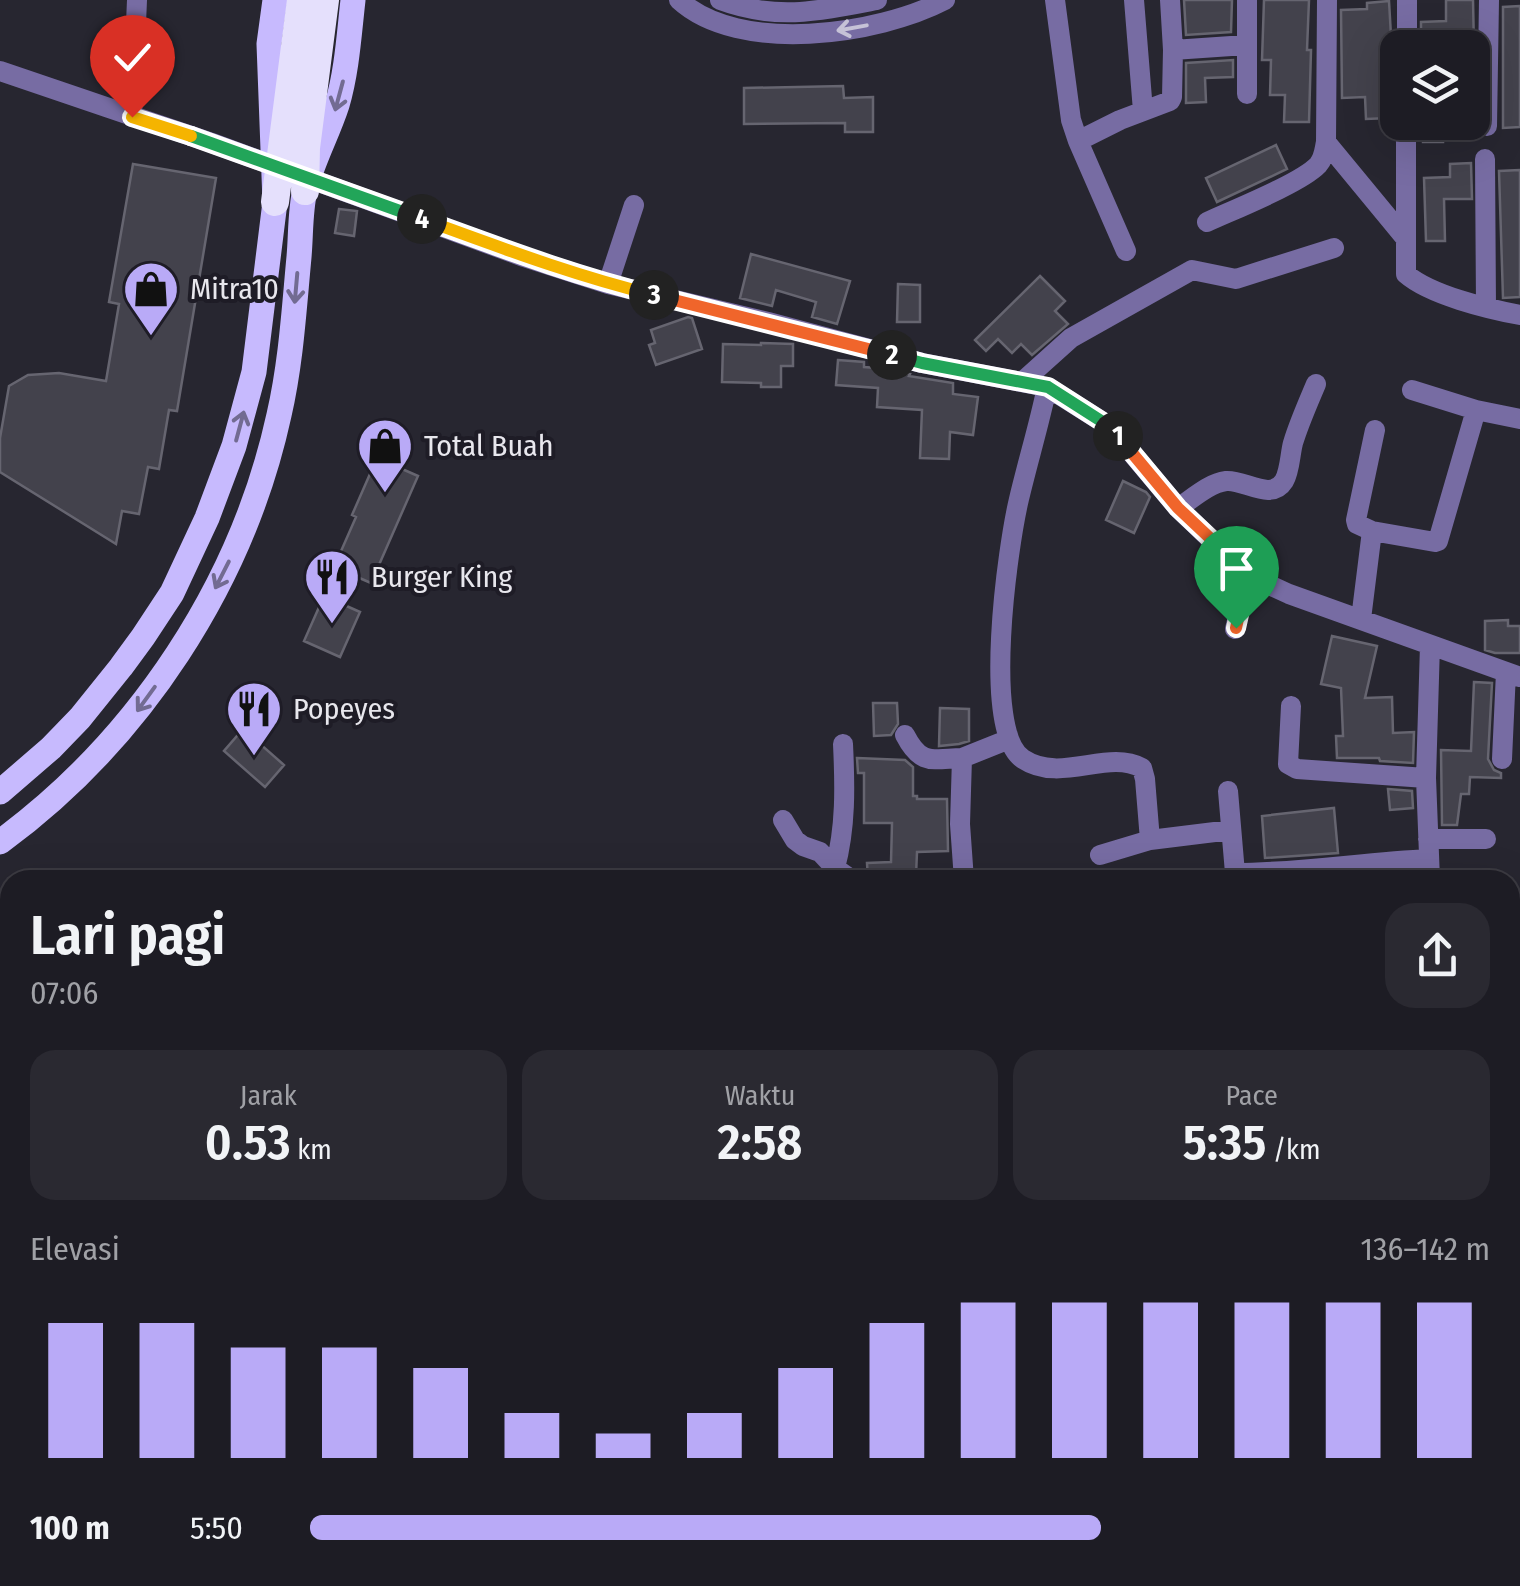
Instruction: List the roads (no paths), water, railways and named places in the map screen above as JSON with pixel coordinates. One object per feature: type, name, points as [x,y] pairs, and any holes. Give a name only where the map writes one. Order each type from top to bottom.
[{"type":"highway","points":[[301,0],[306,47],[305,191]]},
{"type":"highway","points":[[275,202],[306,47],[325,0]]},
{"type":"main road","points":[[0,792],[80,718],[172,593],[208,518],[234,446],[254,372],[275,202],[269,44],[275,0]]},
{"type":"main road","points":[[0,842],[55,798],[122,731],[200,618],[243,532],[279,415],[291,345],[305,191],[342,84],[353,0]]},
{"type":"street","points":[[132,117],[138,0]]},
{"type":"street","points":[[720,0],[757,12],[777,13],[877,0]]},
{"type":"street","points":[[690,4],[734,28],[780,35],[845,30],[905,17],[945,0]]},
{"type":"street","points":[[1054,0],[1071,120],[1126,251]]},
{"type":"street","points":[[1134,0],[1143,111]]},
{"type":"street","points":[[1078,141],[1170,101],[1170,0]]},
{"type":"street","points":[[1246,94],[1247,0]]},
{"type":"street","points":[[1207,222],[1298,179],[1316,168],[1323,158],[1327,0]]},
{"type":"street","points":[[1407,0],[1407,30]]},
{"type":"street","points":[[1489,0],[1489,30]]},
{"type":"street","points":[[1173,50],[1246,45]]},
{"type":"street","points":[[0,72],[608,284],[922,363],[1048,387],[1109,426],[1178,508],[1248,574],[1289,594],[1513,675],[1502,759]]},
{"type":"street","points":[[1406,140],[1406,274],[1417,284],[1520,315]]},
{"type":"street","points":[[1326,142],[1406,240]]},
{"type":"street","points":[[1485,160],[1486,307]]},
{"type":"street","points":[[608,284],[634,205]]},
{"type":"street","points":[[1022,382],[1071,338],[1192,270],[1236,279],[1334,248]]},
{"type":"street","points":[[1178,508],[1215,484],[1228,481],[1275,489],[1284,480],[1292,445],[1316,384]]},
{"type":"street","points":[[1048,387],[1019,498],[1008,561],[1000,702],[1007,740],[1019,757],[1038,767],[1072,769],[1107,763],[1142,768],[1150,840]]},
{"type":"street","points":[[1412,390],[1520,420]]},
{"type":"street","points":[[1375,430],[1356,520],[1372,531],[1438,541],[1476,410]]},
{"type":"street","points":[[1362,619],[1372,531]]},
{"type":"street","points":[[1236,628],[1248,574]]},
{"type":"street","points":[[1429,859],[1426,778],[1430,645]]},
{"type":"street","points":[[1291,706],[1288,764],[1297,768],[1426,778]]},
{"type":"street","points":[[905,736],[914,752],[926,759],[962,758],[1007,740]]},
{"type":"street","points":[[843,744],[844,870]]},
{"type":"street","points":[[962,758],[963,870]]},
{"type":"street","points":[[1228,790],[1234,870]]},
{"type":"street","points":[[783,820],[795,840],[820,852],[840,870]]},
{"type":"street","points":[[1100,854],[1150,840],[1230,830]]},
{"type":"street","points":[[1295,870],[1429,859],[1486,839]]},
{"type":"place","name":"Mitra10","points":[[151,338]]},
{"type":"place","name":"Total Buah","points":[[385,495]]},
{"type":"place","name":"Burger King","points":[[332,626]]},
{"type":"place","name":"Popeyes","points":[[254,758]]}]
